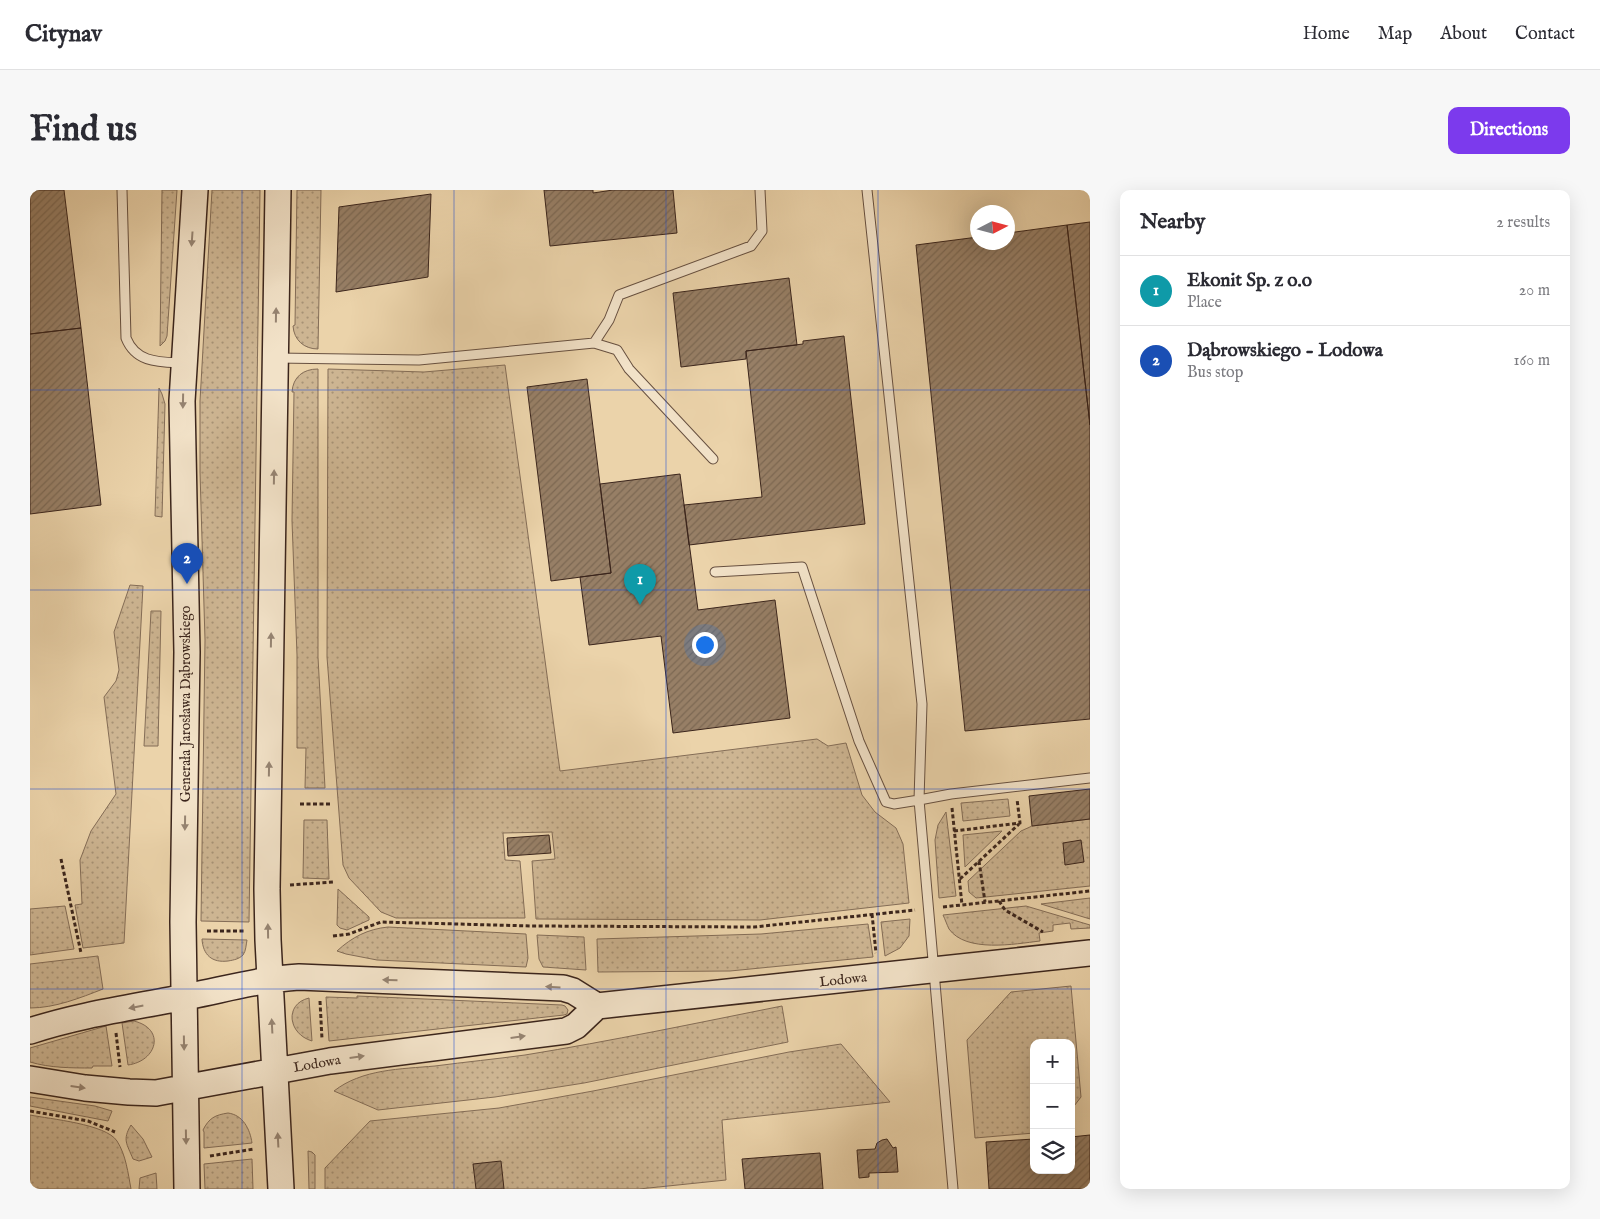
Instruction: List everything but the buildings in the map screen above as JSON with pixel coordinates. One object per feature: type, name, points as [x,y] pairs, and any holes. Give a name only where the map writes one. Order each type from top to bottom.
[{"type":"main road","name":"Generała Jarosława Dąbrowskiego","points":[[187,1189],[184,998],[187,652],[182,410],[196,190]]},
{"type":"main road","points":[[278,190],[268,889],[270,980],[281,1189]]},
{"type":"main road","name":"Lodowa","points":[[30,1080],[85,1088],[156,1093],[367,1055],[566,1031],[576,1026],[597,1006],[1090,953]]},
{"type":"main road","points":[[30,1031],[83,1016],[270,980],[312,977],[563,988],[573,991],[597,1006]]},
{"type":"lane","points":[[122,190],[126,338],[130,348],[140,356],[155,362],[184,363]]},
{"type":"lane","points":[[594,343],[609,320],[618,295],[752,246],[762,231],[760,190]]},
{"type":"lane","points":[[867,190],[922,704],[919,800],[953,1189]]},
{"type":"lane","points":[[276,358],[419,360],[594,343],[617,350],[629,369],[713,459]]},
{"type":"lane","points":[[715,572],[802,567],[859,741],[886,802],[894,804],[951,794],[1090,778]]},
{"type":"path","points":[[1016,786],[1020,823]]},
{"type":"path","points":[[951,794],[962,905]]},
{"type":"path","points":[[300,804],[330,804]]},
{"type":"path","points":[[954,831],[1020,823]]},
{"type":"path","points":[[959,880],[1020,823]]},
{"type":"path","points":[[61,859],[81,954]]},
{"type":"path","points":[[979,861],[985,902]]},
{"type":"path","points":[[268,889],[300,884],[334,882]]},
{"type":"path","points":[[334,936],[349,934],[381,922],[532,926],[754,927],[1090,891]]},
{"type":"path","points":[[998,901],[1005,910],[1042,932]]},
{"type":"path","points":[[201,930],[249,932]]},
{"type":"path","points":[[320,995],[322,1042]]},
{"type":"path","points":[[116,1032],[120,1067]]},
{"type":"path","points":[[30,1110],[88,1121],[115,1132]]},
{"type":"path","points":[[203,1157],[254,1149]]},
{"type":"shaded area","points":[[162,190],[177,190],[167,336],[160,346]]},
{"type":"shaded area","points":[[212,190],[260,190],[249,922],[201,921],[205,640],[200,401]]},
{"type":"shaded area","points":[[297,190],[321,190],[318,349],[313,349],[301,343],[295,336],[293,326],[295,325]]},
{"type":"shaded area","points":[[505,365],[560,771],[817,739],[828,746],[846,743],[862,795],[875,812],[896,828],[903,844],[909,903],[760,920],[536,919],[532,861],[555,859],[552,832],[503,833],[505,860],[520,861],[525,918],[396,918],[381,912],[349,878],[343,865],[327,657],[328,369],[424,372]]},
{"type":"shaded area","points":[[318,369],[318,657],[325,788],[305,788],[306,748],[297,748],[297,655],[292,521],[294,392],[292,392],[294,382],[303,372]]},
{"type":"shaded area","points":[[159,388],[165,404],[162,517],[155,516]]},
{"type":"shaded area","points":[[130,585],[143,586],[124,943],[83,948],[75,905],[82,904],[80,860],[91,831],[116,794],[104,697],[116,681],[119,670],[114,632]]},
{"type":"shaded area","points":[[151,611],[161,611],[158,746],[144,746]]},
{"type":"shaded area","points":[[1008,799],[1010,816],[963,821],[961,803]]},
{"type":"shaded area","points":[[946,812],[956,896],[939,898],[935,840],[938,825]]},
{"type":"shaded area","points":[[1090,819],[1090,886],[976,898],[969,892],[968,881],[1021,831],[1032,826]]},
{"type":"shaded area","points":[[304,820],[327,820],[329,879],[303,878]]},
{"type":"shaded area","points":[[1002,831],[965,867],[963,835]]},
{"type":"shaded area","points":[[338,889],[369,917],[369,920],[347,930],[337,925]]},
{"type":"shaded area","points":[[1090,898],[1090,919],[1041,904]]},
{"type":"shaded area","points":[[65,906],[74,949],[30,955],[30,909]]},
{"type":"shaded area","points":[[1026,906],[1090,925],[1090,928],[1071,929],[1070,923],[1053,925],[1053,931],[1039,933],[1040,941],[1005,945],[979,944],[957,937],[949,929],[943,915]]},
{"type":"shaded area","points":[[910,919],[909,936],[900,948],[885,956],[881,922]]},
{"type":"shaded area","points":[[868,924],[873,957],[730,971],[598,972],[597,939],[761,934]]},
{"type":"shaded area","points":[[388,927],[526,934],[528,958],[526,967],[377,960],[337,951],[361,935]]},
{"type":"shaded area","points":[[537,935],[584,937],[586,970],[543,967],[539,959]]},
{"type":"shaded area","points":[[202,939],[247,940],[243,955],[234,960],[217,961],[206,954]]},
{"type":"shaded area","points":[[98,956],[103,989],[58,1004],[30,1008],[30,964]]},
{"type":"shaded area","points":[[1071,986],[1081,1097],[1075,1105],[1075,1039],[1030,1039],[1030,1133],[975,1138],[967,1040],[1011,992]]},
{"type":"shaded area","points":[[357,996],[562,1005],[568,1010],[567,1014],[564,1015],[329,1041],[326,997],[357,998]]},
{"type":"shaded area","points":[[309,998],[312,1041],[298,1032],[292,1019],[296,1006],[301,1001]]},
{"type":"shaded area","points":[[782,1006],[788,1042],[584,1083],[495,1097],[378,1110],[334,1091],[357,1078],[382,1071],[525,1055]]},
{"type":"shaded area","points":[[134,1021],[144,1025],[151,1031],[154,1037],[154,1044],[146,1058],[128,1065],[122,1023]]},
{"type":"shaded area","points":[[106,1026],[112,1066],[69,1068],[30,1062],[30,1048]]},
{"type":"shaded area","points":[[841,1044],[890,1102],[722,1120],[726,1180],[639,1189],[325,1189],[325,1168],[370,1121],[499,1108],[789,1052]]},
{"type":"shaded area","points":[[30,1097],[95,1106],[112,1111],[108,1121],[30,1106]]},
{"type":"shaded area","points":[[228,1113],[242,1120],[250,1133],[252,1143],[204,1148],[203,1130],[205,1126],[213,1118]]},
{"type":"shaded area","points":[[30,1115],[90,1126],[111,1135],[123,1152],[131,1189],[30,1189]]},
{"type":"shaded area","points":[[131,1125],[143,1139],[152,1157],[139,1161],[133,1159],[127,1146],[126,1138]]},
{"type":"shaded area","points":[[308,1151],[315,1155],[315,1189],[309,1189]]},
{"type":"shaded area","points":[[252,1159],[253,1189],[205,1189],[204,1164]]},
{"type":"shaded area","points":[[156,1173],[157,1189],[139,1189],[140,1178]]},
{"type":"place","name":"Dąbrowskiego - Lodowa","points":[[187,584]]},
{"type":"place","name":"Ekonit Sp. z o.o","points":[[640,605]]}]
